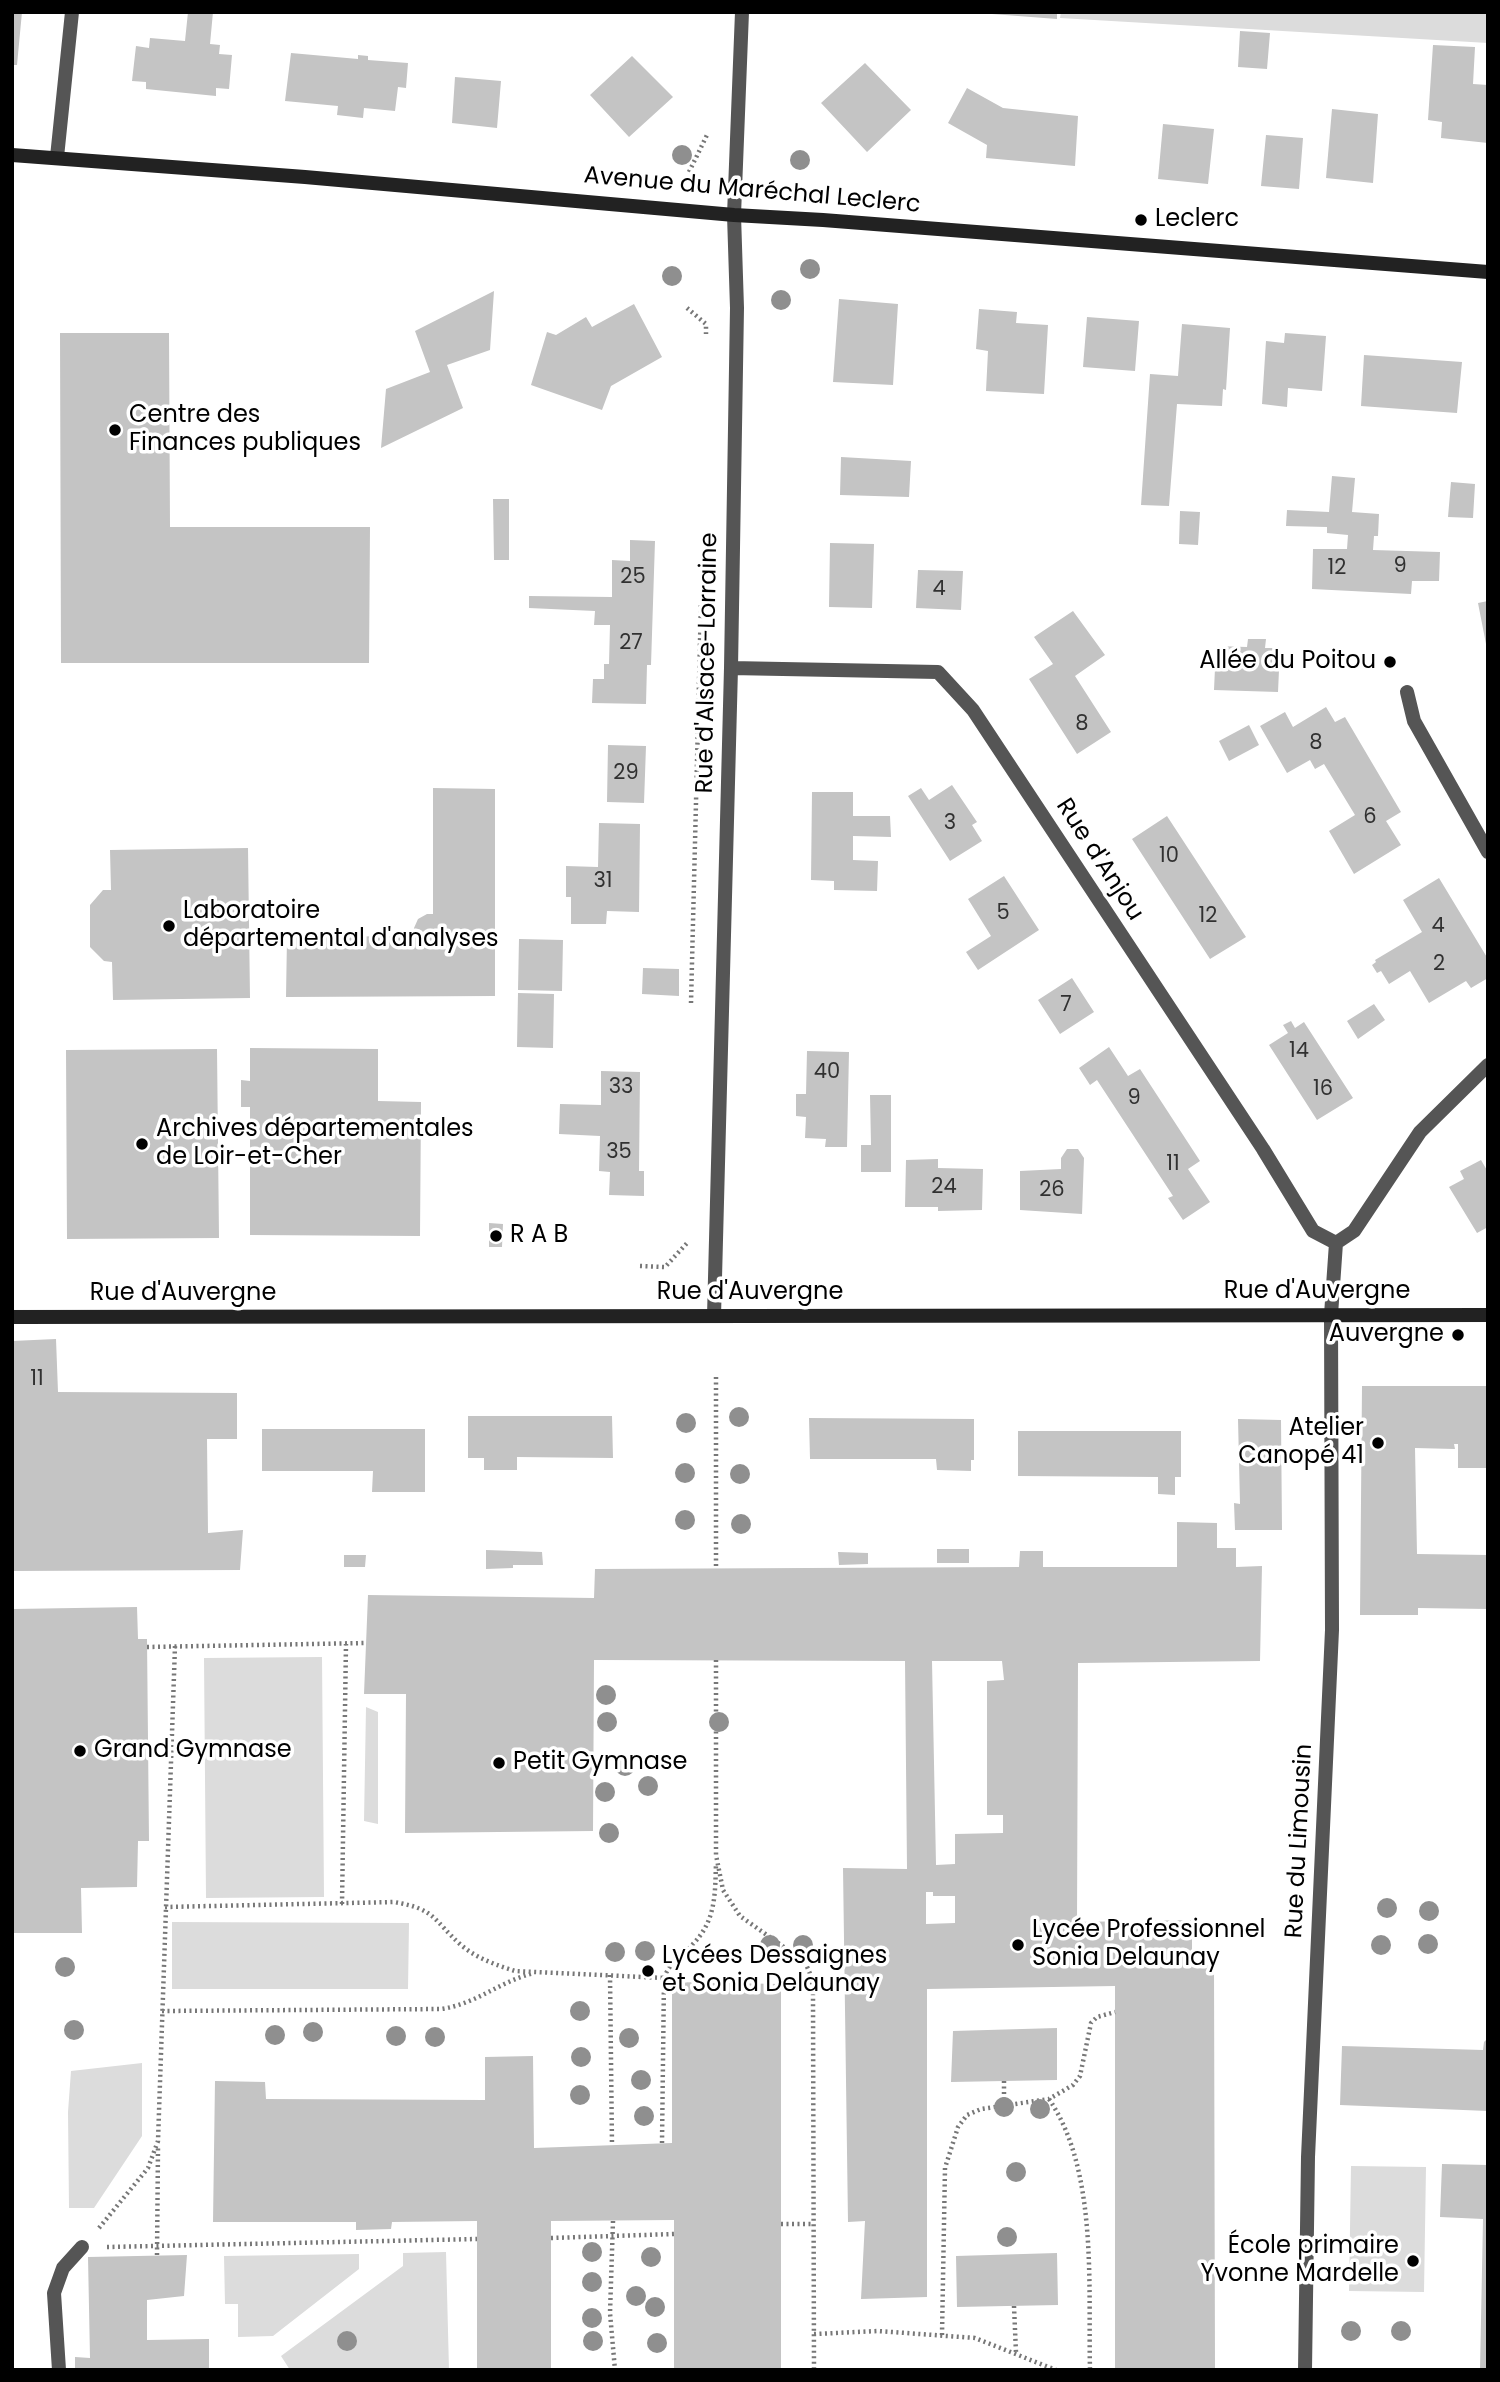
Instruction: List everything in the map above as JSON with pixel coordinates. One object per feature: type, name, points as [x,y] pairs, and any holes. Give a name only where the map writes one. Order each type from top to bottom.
[{"type":"main road","name":"Avenue du Maréchal Leclerc","points":[[13,159],[57,157],[734,215],[823,219],[1488,272]]},
{"type":"main road","name":"Rue d'Auvergne","points":[[12,1318],[1488,1315]]},
{"type":"street","points":[[57,157],[72,12]]},
{"type":"street","name":"Rue d'Alsace-Lorraine","points":[[714,1316],[731,668],[737,308],[734,215],[742,12]]},
{"type":"street","name":"Rue d'Anjou","points":[[731,668],[938,672],[981,722],[1256,1138],[1313,1231],[1336,1243]]},
{"type":"street","points":[[1407,692],[1414,721],[1488,852]]},
{"type":"street","points":[[1336,1243],[1354,1231],[1420,1132],[1488,1065]]},
{"type":"street","name":"Rue du Limousin","points":[[1305,2370],[1308,2157],[1332,1630],[1331,1315],[1336,1243]]},
{"type":"street","points":[[59,2370],[54,2293],[63,2268],[82,2248]]},
{"type":"path","points":[[687,308],[705,324],[706,337]]},
{"type":"path","points":[[691,1009],[701,592]]},
{"type":"path","points":[[640,1266],[665,1267],[688,1244],[688,1230]]},
{"type":"path","points":[[716,1377],[716,1569]]},
{"type":"path","points":[[147,1647],[366,1643]]},
{"type":"path","points":[[342,1903],[346,1644]]},
{"type":"path","points":[[157,2255],[158,2141],[175,1646]]},
{"type":"path","points":[[662,2143],[664,1978],[674,1959],[692,1945],[704,1930],[714,1906],[716,1660]]},
{"type":"path","points":[[716,1855],[723,1890],[740,1916],[805,1962],[810,1976],[813,1994],[814,2370]]},
{"type":"path","points":[[165,1907],[394,1902],[418,1906],[436,1919],[461,1945],[480,1958],[515,1970],[664,1978]]},
{"type":"path","points":[[162,2011],[460,2006],[481,1998],[506,1983],[541,1971]]},
{"type":"path","points":[[610,1975],[612,2145]]},
{"type":"path","points":[[942,2335],[945,2168],[958,2127],[967,2115],[981,2109],[1049,2099],[1073,2085],[1080,2076],[1091,2023],[1097,2017],[1115,2012]]},
{"type":"path","points":[[1004,2080],[1004,2105]]},
{"type":"path","points":[[1049,2099],[1062,2118],[1080,2174],[1087,2220],[1090,2370]]},
{"type":"path","points":[[82,2248],[135,2188],[148,2168],[158,2141]]},
{"type":"path","points":[[613,2221],[610,2313],[615,2370]]},
{"type":"path","points":[[781,2224],[813,2224]]},
{"type":"path","points":[[551,2238],[674,2234]]},
{"type":"path","points":[[82,2248],[477,2239]]},
{"type":"path","points":[[1014,2306],[1016,2353]]},
{"type":"path","points":[[814,2334],[878,2331],[975,2338],[1056,2370]]},
{"type":"shaded area","points":[[1061,12],[1488,12],[1488,43],[1060,18]]},
{"type":"shaded area","points":[[322,1657],[324,1897],[206,1898],[204,1658]]},
{"type":"shaded area","points":[[366,1707],[378,1712],[378,1824],[364,1821]]},
{"type":"shaded area","points":[[172,1922],[409,1923],[408,1989],[172,1989]]},
{"type":"shaded area","points":[[142,2063],[142,2136],[94,2208],[69,2208],[68,2112],[71,2071]]},
{"type":"shaded area","points":[[1351,2166],[1426,2167],[1424,2292],[1349,2291]]},
{"type":"shaded area","points":[[446,2252],[449,2370],[290,2370],[281,2356],[403,2266],[403,2253]]},
{"type":"shaded area","points":[[359,2254],[359,2269],[273,2336],[238,2337],[238,2304],[225,2304],[224,2256]]},
{"type":"building","points":[[12,12],[22,12],[17,65],[12,65]]},
{"type":"building","points":[[188,12],[213,12],[210,44],[220,45],[219,54],[232,55],[229,89],[216,88],[216,96],[146,89],[146,82],[132,81],[136,46],[149,48],[150,38],[185,41]]},
{"type":"building","points":[[1057,12],[1057,19],[992,14]]},
{"type":"building","points":[[1240,31],[1270,33],[1267,69],[1238,67]]},
{"type":"building","points":[[1433,45],[1475,47],[1473,84],[1488,85],[1488,143],[1441,138],[1442,122],[1428,120]]},
{"type":"building","points":[[291,53],[358,59],[358,55],[368,56],[368,60],[408,63],[406,88],[398,87],[395,111],[364,108],[363,118],[337,115],[338,106],[285,101]]},
{"type":"building","points":[[632,56],[673,97],[629,137],[590,95]]},
{"type":"building","points":[[865,63],[911,110],[867,152],[821,103]]},
{"type":"building","points":[[455,77],[501,81],[497,128],[452,123]]},
{"type":"building","points":[[967,88],[1003,108],[1078,116],[1075,166],[986,158],[987,145],[948,123]]},
{"type":"building","points":[[1332,109],[1378,114],[1373,183],[1326,178]]},
{"type":"building","points":[[1163,124],[1214,129],[1208,184],[1158,179]]},
{"type":"building","points":[[1266,135],[1303,138],[1299,189],[1261,186]]},
{"type":"building","points":[[494,291],[490,350],[447,365],[463,408],[381,448],[386,389],[430,372],[415,331]]},
{"type":"building","points":[[839,299],[898,304],[893,385],[833,382]]},
{"type":"building","points":[[634,304],[662,357],[611,386],[602,410],[531,385],[547,332],[556,335],[586,317],[592,327]]},
{"type":"building","points":[[979,309],[1017,312],[1016,323],[1048,325],[1044,394],[986,391],[988,351],[976,349]]},
{"type":"building","points":[[1087,317],[1139,321],[1135,371],[1083,367]]},
{"type":"building","points":[[1182,324],[1230,328],[1226,390],[1223,389],[1222,406],[1177,404],[1169,506],[1141,505],[1150,374],[1178,376]]},
{"type":"building","name":"Centre des Finances publiques","points":[[60,333],[169,333],[170,527],[370,527],[369,663],[61,663]]},
{"type":"building","points":[[1285,333],[1326,336],[1322,391],[1288,388],[1287,407],[1262,404],[1266,341],[1284,343]]},
{"type":"building","points":[[1364,355],[1462,362],[1457,413],[1361,406]]},
{"type":"building","points":[[841,457],[911,461],[909,497],[840,495]]},
{"type":"building","points":[[1332,476],[1355,478],[1352,512],[1379,514],[1378,536],[1374,536],[1373,550],[1440,552],[1439,581],[1412,581],[1411,594],[1312,589],[1313,549],[1347,549],[1348,535],[1327,533],[1327,527],[1286,526],[1287,510],[1329,512]]},
{"type":"building","points":[[1451,482],[1475,484],[1473,518],[1448,517]]},
{"type":"building","points":[[493,499],[509,499],[509,560],[494,560]]},
{"type":"building","points":[[1180,511],[1200,512],[1198,545],[1179,544]]},
{"type":"building","points":[[630,540],[655,541],[651,665],[647,665],[646,704],[592,703],[593,679],[604,679],[604,664],[609,664],[610,625],[594,625],[595,611],[529,608],[529,596],[612,597],[612,560],[630,561]]},
{"type":"building","points":[[830,543],[874,544],[872,608],[829,607]]},
{"type":"building","points":[[918,570],[963,571],[961,610],[916,608]]},
{"type":"building","points":[[1488,601],[1488,644],[1486,644],[1478,603]]},
{"type":"building","points":[[1073,611],[1105,655],[1075,676],[1111,732],[1077,754],[1029,679],[1053,664],[1034,637]]},
{"type":"building","points":[[1248,639],[1266,639],[1265,648],[1280,648],[1278,692],[1214,690],[1216,646],[1247,647]]},
{"type":"building","points":[[1326,707],[1335,722],[1345,717],[1401,812],[1386,821],[1401,845],[1354,874],[1329,831],[1355,815],[1324,764],[1315,769],[1310,760],[1287,773],[1260,726],[1285,712],[1293,727]]},
{"type":"building","points":[[1249,725],[1259,745],[1229,761],[1219,741]]},
{"type":"building","points":[[608,745],[646,746],[644,803],[607,802]]},
{"type":"building","points":[[952,785],[977,822],[972,825],[982,841],[950,861],[908,796],[921,788],[929,800]]},
{"type":"building","points":[[433,788],[495,789],[495,996],[286,997],[287,937],[413,936],[418,919],[433,914]]},
{"type":"building","points":[[812,792],[853,792],[853,816],[890,816],[891,837],[853,836],[853,860],[878,861],[877,891],[834,890],[834,881],[811,880]]},
{"type":"building","points":[[1167,816],[1246,937],[1210,959],[1132,839]]},
{"type":"building","points":[[599,823],[640,824],[639,912],[607,911],[606,924],[571,924],[571,897],[566,897],[566,866],[598,867]]},
{"type":"building","name":"Laboratoire départemental d'analyses","points":[[248,848],[250,998],[113,1000],[112,962],[104,961],[90,947],[90,905],[103,890],[111,890],[110,850]]},
{"type":"building","points":[[1004,876],[1039,930],[978,970],[966,952],[991,936],[968,899]]},
{"type":"building","points":[[1439,878],[1488,959],[1488,978],[1471,988],[1466,981],[1429,1003],[1410,971],[1389,984],[1381,971],[1377,973],[1372,965],[1375,960],[1422,932],[1403,900]]},
{"type":"building","points":[[519,939],[563,940],[562,991],[518,990]]},
{"type":"building","points":[[643,968],[679,969],[679,996],[642,994]]},
{"type":"building","points":[[1072,978],[1094,1012],[1060,1034],[1038,1000]]},
{"type":"building","points":[[518,993],[554,994],[553,1048],[517,1047]]},
{"type":"building","points":[[1374,1004],[1385,1020],[1358,1039],[1347,1021]]},
{"type":"building","points":[[1291,1021],[1295,1028],[1304,1022],[1353,1098],[1317,1120],[1269,1045],[1288,1033],[1283,1025]]},
{"type":"building","points":[[1109,1047],[1128,1076],[1140,1069],[1200,1161],[1188,1169],[1210,1202],[1183,1220],[1168,1198],[1173,1196],[1097,1080],[1090,1085],[1079,1068]]},
{"type":"building","points":[[250,1048],[378,1049],[378,1101],[421,1102],[420,1236],[250,1235],[250,1107],[241,1107],[241,1080],[250,1081]]},
{"type":"building","name":"Archives départementales de Loir-et-Cher","points":[[217,1049],[219,1238],[67,1239],[66,1050]]},
{"type":"building","points":[[807,1051],[849,1052],[847,1147],[825,1147],[826,1139],[805,1138],[806,1117],[796,1116],[796,1094],[806,1094]]},
{"type":"building","points":[[601,1071],[640,1072],[639,1171],[644,1171],[644,1196],[609,1195],[610,1172],[599,1171],[600,1136],[559,1134],[560,1104],[601,1105]]},
{"type":"building","points":[[870,1095],[891,1095],[891,1172],[861,1172],[861,1145],[871,1145]]},
{"type":"building","points":[[1067,1149],[1078,1149],[1084,1158],[1082,1214],[1020,1210],[1020,1171],[1061,1169],[1061,1158]]},
{"type":"building","points":[[938,1159],[938,1168],[983,1169],[982,1210],[938,1211],[938,1207],[905,1207],[906,1160]]},
{"type":"building","points":[[1481,1160],[1488,1172],[1488,1227],[1477,1233],[1449,1187],[1464,1179],[1460,1171]]},
{"type":"building","name":"R A B","points":[[489,1223],[503,1224],[502,1247],[489,1247]]},
{"type":"building","points":[[56,1339],[58,1392],[237,1393],[237,1439],[207,1439],[208,1533],[243,1530],[240,1570],[12,1571],[12,1341]]},
{"type":"building","points":[[1362,1386],[1488,1386],[1488,1468],[1458,1468],[1458,1444],[1454,1444],[1455,1449],[1415,1448],[1417,1554],[1488,1555],[1488,1609],[1418,1608],[1418,1615],[1360,1615]]},
{"type":"building","points":[[468,1416],[612,1416],[613,1458],[517,1457],[517,1470],[484,1470],[484,1458],[468,1458]]},
{"type":"building","points":[[809,1418],[974,1419],[974,1460],[971,1460],[971,1471],[937,1470],[936,1459],[810,1459]]},
{"type":"building","points":[[1238,1419],[1281,1420],[1282,1530],[1235,1530],[1234,1503],[1240,1504]]},
{"type":"building","points":[[262,1429],[425,1429],[425,1492],[372,1492],[373,1471],[262,1471]]},
{"type":"building","points":[[1018,1431],[1181,1431],[1181,1477],[1175,1477],[1175,1495],[1158,1494],[1158,1477],[1018,1476]]},
{"type":"building","name":"Lycée Professionnel Sonia Delaunay","points":[[1177,1522],[1217,1523],[1217,1548],[1236,1548],[1236,1567],[1262,1566],[1260,1661],[1078,1663],[1077,1922],[1192,1920],[1192,1965],[1214,1965],[1215,2370],[1115,2370],[1115,1986],[927,1989],[927,2297],[861,2299],[865,2221],[848,2222],[843,1868],[907,1869],[905,1661],[594,1660],[593,1831],[405,1833],[406,1694],[364,1694],[368,1595],[594,1598],[595,1569],[1019,1567],[1020,1551],[1043,1551],[1043,1567],[1177,1567]],"holes":[[[932,1661],[1002,1661],[1004,1680],[987,1681],[987,1815],[1003,1815],[1003,1833],[955,1834],[955,1864],[936,1865]],[[926,1892],[933,1892],[933,1896],[955,1896],[955,1923],[926,1924]]]},
{"type":"building","points":[[937,1549],[969,1549],[969,1563],[937,1563]]},
{"type":"building","points":[[486,1550],[542,1552],[543,1565],[513,1565],[513,1568],[486,1569]]},
{"type":"building","points":[[838,1552],[868,1553],[868,1564],[839,1565]]},
{"type":"building","points":[[344,1555],[366,1555],[365,1567],[344,1567]]},
{"type":"building","name":"Grand Gymnase","points":[[137,1607],[138,1639],[147,1639],[149,1841],[138,1841],[137,1887],[81,1888],[82,1933],[12,1933],[13,1609]]},
{"type":"building","points":[[672,1982],[781,1984],[781,2370],[674,2370],[674,2220],[551,2221],[551,2370],[477,2370],[477,2221],[392,2222],[391,2229],[356,2230],[356,2222],[213,2222],[215,2081],[265,2082],[266,2099],[485,2100],[485,2057],[533,2056],[534,2148],[672,2143]]},
{"type":"building","points":[[1057,2028],[1057,2080],[951,2082],[953,2031]]},
{"type":"building","points":[[1488,2038],[1488,2111],[1340,2105],[1342,2046],[1483,2050],[1484,2042]]},
{"type":"building","points":[[1442,2164],[1488,2165],[1488,2370],[1480,2370],[1483,2219],[1440,2217]]},
{"type":"building","points":[[1057,2253],[1058,2305],[957,2307],[956,2256]]},
{"type":"building","points":[[187,2255],[184,2296],[147,2300],[147,2340],[209,2339],[209,2370],[75,2370],[75,2357],[90,2358],[88,2257]]},
{"type":"place","name":"Leclerc","points":[[1141,220]]},
{"type":"place","name":"Centre des Finances publiques","points":[[115,430]]},
{"type":"place","name":"Allée du Poitou","points":[[1390,662]]},
{"type":"place","name":"Laboratoire départemental d'analyses","points":[[169,926]]},
{"type":"place","name":"Archives départementales de Loir-et-Cher","points":[[142,1144]]},
{"type":"place","name":"R A B","points":[[496,1236]]},
{"type":"place","name":"Auvergne","points":[[1458,1335]]},
{"type":"place","name":"Atelier Canopé 41","points":[[1378,1443]]},
{"type":"place","name":"Grand Gymnase","points":[[80,1751]]},
{"type":"place","name":"Petit Gymnase","points":[[499,1763]]},
{"type":"place","name":"Lycée Professionnel Sonia Delaunay","points":[[1018,1945]]},
{"type":"place","name":"Lycées Dessaignes et Sonia Delaunay","points":[[648,1971]]},
{"type":"place","name":"École primaire Yvonne Mardelle","points":[[1413,2261]]}]
